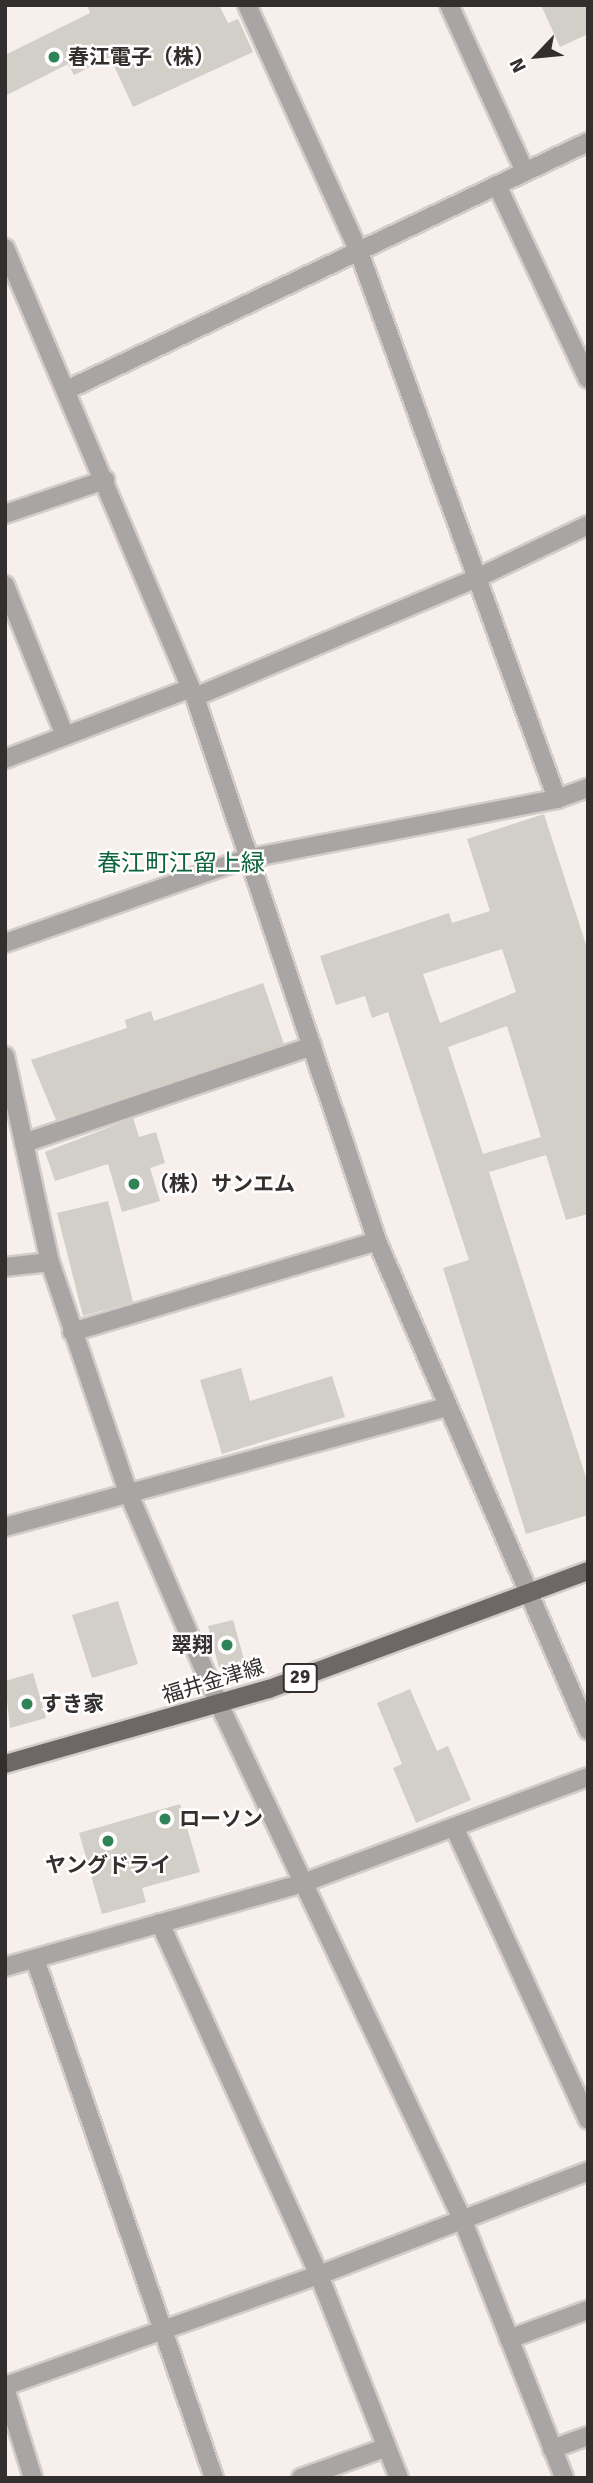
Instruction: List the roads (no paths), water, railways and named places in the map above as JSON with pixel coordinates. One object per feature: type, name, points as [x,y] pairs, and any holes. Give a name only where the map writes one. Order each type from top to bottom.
[{"type":"main road","name":"福井金津線","points":[[5,1764],[219,1704],[527,1596],[588,1571]]},
{"type":"street","points":[[247,5],[359,252],[557,799]]},
{"type":"street","points":[[449,5],[525,172]]},
{"type":"street","points":[[69,389],[588,142]]},
{"type":"street","points":[[497,185],[588,379]]},
{"type":"street","points":[[5,248],[69,389],[193,692],[245,859],[312,1046],[377,1241],[527,1596],[588,1730]]},
{"type":"street","points":[[5,514],[105,480]]},
{"type":"street","points":[[5,759],[193,692],[477,578],[588,525]]},
{"type":"street","points":[[5,585],[65,736]]},
{"type":"street","points":[[5,943],[245,859],[557,799],[588,788]]},
{"type":"street","points":[[24,1143],[312,1046]]},
{"type":"street","points":[[5,1056],[50,1262],[128,1492],[219,1704],[463,2221],[564,2478]]},
{"type":"street","points":[[72,1332],[377,1241]]},
{"type":"street","points":[[5,1267],[50,1262]]},
{"type":"street","points":[[5,1527],[447,1407]]},
{"type":"street","points":[[5,1967],[303,1883],[588,1777]]},
{"type":"street","points":[[454,1827],[588,2120]]},
{"type":"street","points":[[160,1923],[319,2275],[399,2478]]},
{"type":"street","points":[[35,1959],[214,2478]]},
{"type":"street","points":[[33,2478],[5,2387],[319,2275],[588,2171]]},
{"type":"street","points":[[509,2339],[588,2310]]},
{"type":"street","points":[[552,2449],[588,2436]]},
{"type":"street","points":[[301,2478],[387,2447]]},
{"type":"place","name":"春江電子（株）","points":[[54,57]]},
{"type":"place","name":"（株）サンエム","points":[[134,1184]]},
{"type":"place","name":"翠翔","points":[[227,1645]]},
{"type":"place","name":"すき家","points":[[27,1704]]},
{"type":"place","name":"ローソン","points":[[165,1819]]},
{"type":"place","name":"ヤングドライ","points":[[108,1841]]},
{"type":"district","name":"春江町江留上緑","points":[[181,864]]}]
